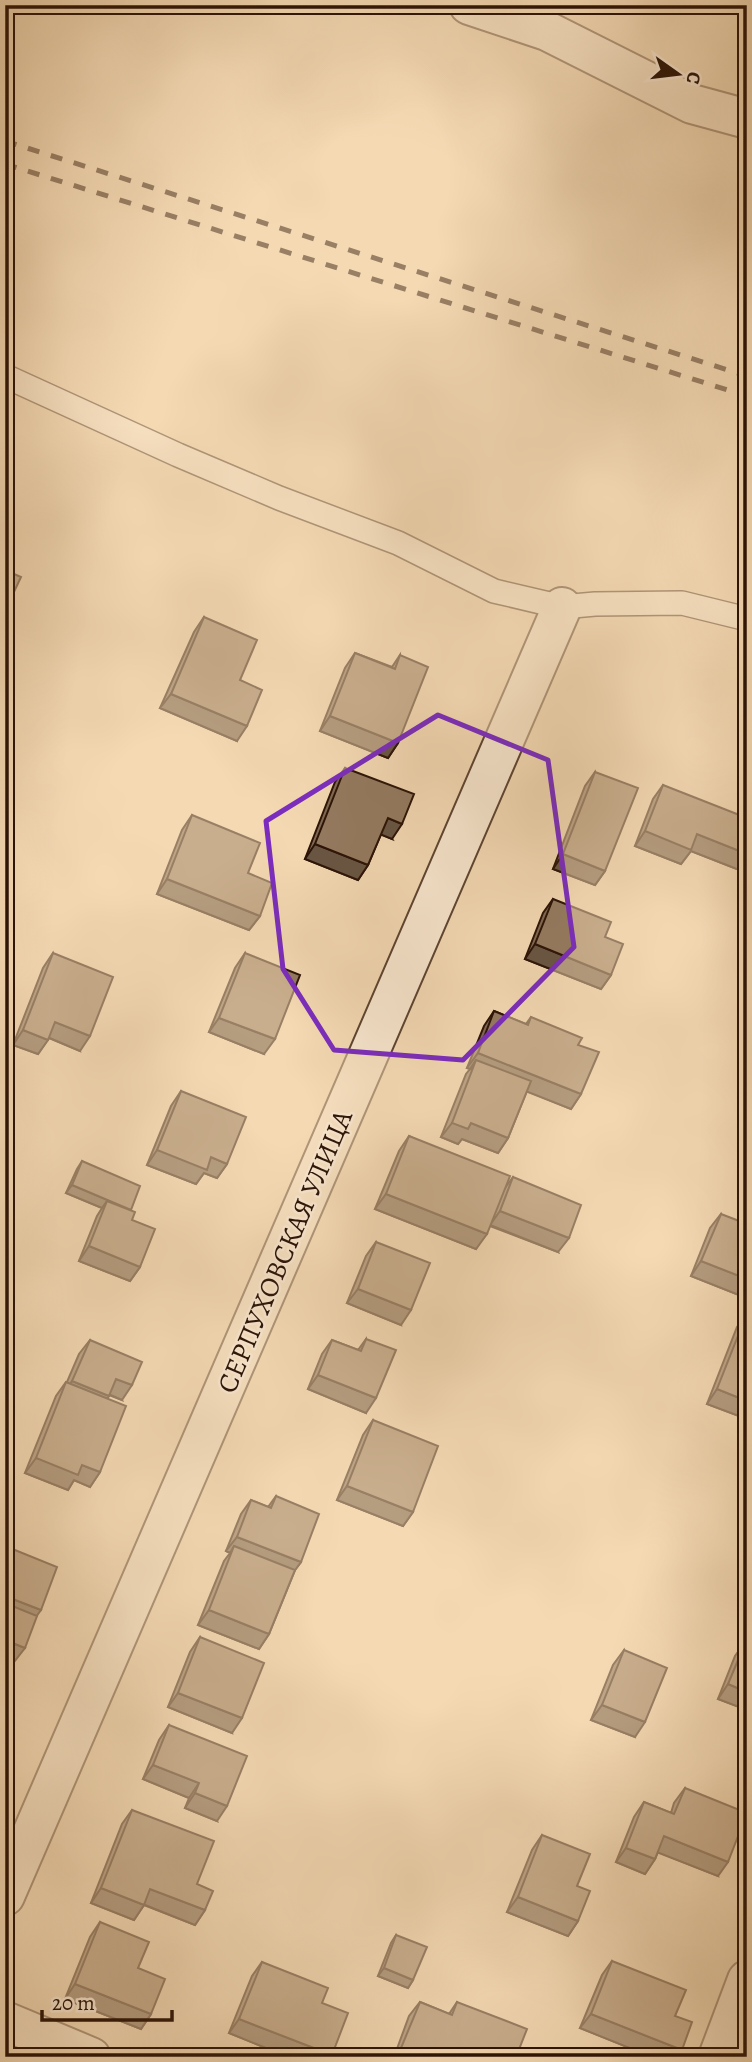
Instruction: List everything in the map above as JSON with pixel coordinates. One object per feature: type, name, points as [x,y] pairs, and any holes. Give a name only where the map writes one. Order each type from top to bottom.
[{"type":"street","points":[[468,5],[547,31],[692,104],[747,119]]},
{"type":"street","name":"СЕРПУХОВСКАЯ УЛИЦА","points":[[5,1896],[562,607]]},
{"type":"street","points":[[718,2057],[747,1980]]},
{"type":"street","points":[[5,2021],[91,2057]]},
{"type":"lane","points":[[5,376],[279,498],[398,543],[494,591],[562,607],[682,603],[747,619]]},
{"type":"highlighted area","points":[[438,715],[548,760],[574,947],[463,1060],[334,1050],[283,969],[266,821]]},
{"type":"building","points":[[5,570],[21,577],[5,611]]},
{"type":"building","points":[[204,617],[257,640],[240,680],[262,690],[247,726],[171,694]]},
{"type":"building","points":[[355,653],[395,669],[400,655],[428,667],[398,743],[330,716]]},
{"type":"building","points":[[345,768],[414,794],[402,824],[388,818],[368,865],[315,844]]},
{"type":"building","points":[[595,772],[638,788],[605,871],[563,854]]},
{"type":"building","points":[[663,785],[747,818],[747,854],[697,834],[691,850],[645,831]]},
{"type":"building","points":[[192,815],[260,843],[248,873],[272,883],[260,916],[167,879]]},
{"type":"building","points":[[553,899],[611,922],[605,937],[623,944],[611,975],[535,944]]},
{"type":"building","points":[[53,953],[113,977],[90,1036],[55,1022],[48,1040],[23,1030]]},
{"type":"building","points":[[245,953],[300,975],[275,1039],[219,1018]]},
{"type":"building","points":[[494,1011],[528,1025],[531,1017],[582,1038],[578,1045],[599,1052],[581,1094],[478,1053]]},
{"type":"building","points":[[476,1060],[531,1081],[508,1138],[471,1123],[468,1129],[452,1123]]},
{"type":"building","points":[[181,1091],[246,1117],[227,1164],[211,1157],[207,1170],[157,1150]]},
{"type":"building","points":[[409,1136],[510,1176],[487,1234],[386,1194]]},
{"type":"building","points":[[82,1161],[140,1186],[131,1210],[72,1185]]},
{"type":"building","points":[[513,1177],[581,1205],[569,1238],[500,1211]]},
{"type":"building","points":[[107,1201],[135,1212],[132,1220],[155,1229],[140,1267],[89,1246]]},
{"type":"building","points":[[721,1214],[747,1224],[747,1279],[701,1261]]},
{"type":"building","points":[[376,1242],[430,1263],[411,1310],[358,1289]]},
{"type":"building","points":[[747,1313],[747,1401],[717,1389]]},
{"type":"building","points":[[366,1339],[396,1350],[376,1398],[318,1375],[332,1340],[361,1351]]},
{"type":"building","points":[[90,1340],[142,1362],[132,1385],[116,1379],[109,1396],[72,1381]]},
{"type":"building","points":[[66,1382],[126,1406],[100,1472],[82,1465],[78,1475],[36,1458]]},
{"type":"building","points":[[373,1420],[438,1446],[413,1512],[347,1486]]},
{"type":"building","points":[[276,1496],[319,1514],[301,1562],[237,1537],[251,1500],[271,1508]]},
{"type":"building","points":[[5,1546],[57,1567],[41,1610],[5,1596]]},
{"type":"building","points":[[234,1546],[295,1570],[269,1634],[209,1610]]},
{"type":"building","points":[[5,1603],[37,1616],[25,1648],[5,1640]]},
{"type":"building","points":[[200,1637],[264,1663],[242,1718],[178,1693]]},
{"type":"building","points":[[747,1641],[747,1692],[728,1684]]},
{"type":"building","points":[[624,1650],[667,1668],[645,1722],[602,1705]]},
{"type":"building","points":[[169,1725],[247,1756],[227,1806],[195,1793],[199,1783],[153,1765]]},
{"type":"building","points":[[685,1788],[747,1813],[728,1862],[664,1836],[655,1859],[626,1848],[644,1802],[674,1814]]},
{"type":"building","points":[[132,1810],[214,1841],[197,1884],[213,1891],[205,1910],[150,1889],[144,1905],[101,1888]]},
{"type":"building","points":[[542,1835],[590,1854],[577,1886],[590,1891],[578,1921],[518,1897]]},
{"type":"building","points":[[100,1922],[149,1942],[138,1968],[165,1979],[151,2014],[75,1984]]},
{"type":"building","points":[[396,1935],[427,1947],[413,1980],[384,1968]]},
{"type":"building","points":[[612,1961],[686,1990],[675,2016],[692,2022],[682,2050],[591,2014]]},
{"type":"building","points":[[262,1962],[328,1988],[322,2003],[348,2013],[332,2055],[239,2019]]},
{"type":"building","points":[[420,2002],[452,2015],[457,2002],[527,2029],[516,2057],[424,2057],[401,2048]]},
{"type":"railway","points":[[5,141],[747,376]]},
{"type":"railway","points":[[5,164],[747,396]]}]
